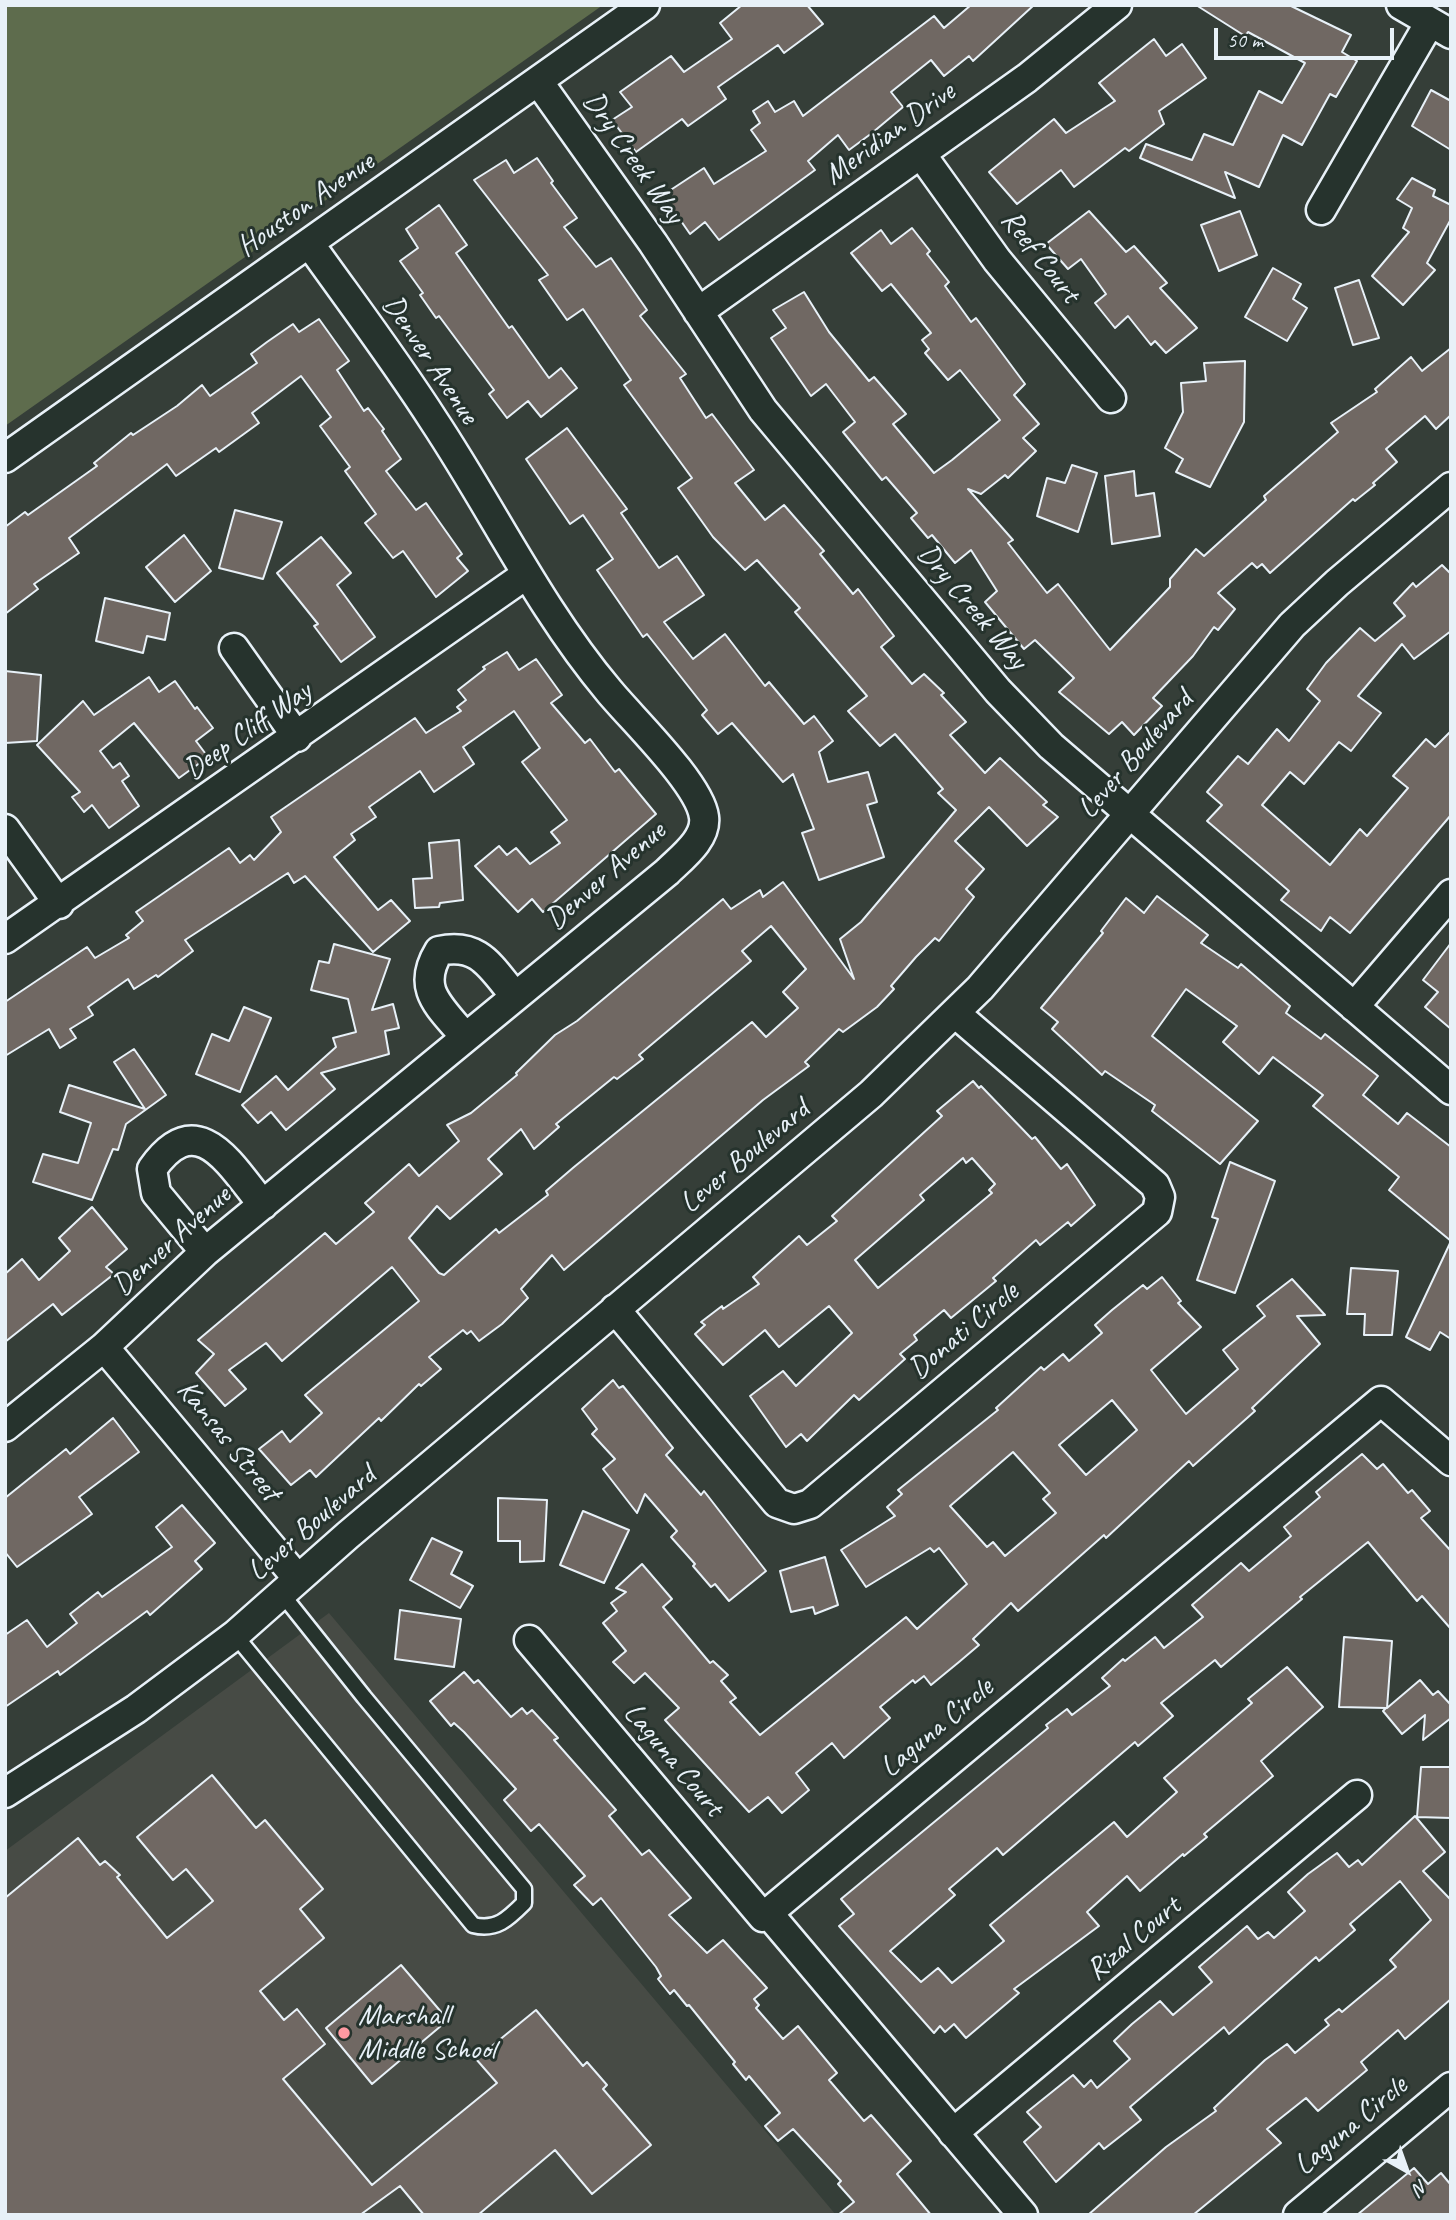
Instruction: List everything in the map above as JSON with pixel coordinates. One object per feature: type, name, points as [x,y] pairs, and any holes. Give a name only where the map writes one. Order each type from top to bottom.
[{"type":"street","name":"Houston Avenue","points":[[5,458],[645,5]]},
{"type":"street","name":"Meridian Drive","points":[[698,312],[1027,78],[1117,5]]},
{"type":"street","points":[[1321,210],[1440,28],[1401,5]]},
{"type":"street","name":"Dry Creek Way","points":[[538,81],[763,410],[998,691],[1051,746],[1451,1090]]},
{"type":"street","name":"Reef Court","points":[[921,154],[997,260],[1111,398]]},
{"type":"street","name":"Denver Avenue","points":[[5,1427],[104,1347],[205,1252],[667,872],[688,852],[704,825],[704,815],[689,783],[607,688],[563,631],[434,421],[309,243]]},
{"type":"street","name":"Lever Boulevard","points":[[5,1793],[136,1709],[235,1635],[872,1094],[955,1013],[1292,625],[1337,583],[1451,487]]},
{"type":"street","name":"Deep Cliff Way","points":[[5,939],[59,904],[527,574]]},
{"type":"street","points":[[234,648],[297,737]]},
{"type":"street","points":[[5,829],[59,904]]},
{"type":"street","points":[[1354,1007],[1451,894]]},
{"type":"street","points":[[465,1037],[429,992],[428,968],[439,951],[457,947],[481,955],[515,996]]},
{"type":"street","name":"Donati Circle","points":[[615,1310],[777,1503],[794,1509],[810,1504],[1157,1212],[1160,1196],[1154,1185],[955,1013]]},
{"type":"street","points":[[205,1252],[156,1193],[152,1169],[167,1148],[191,1140],[213,1145],[263,1205]]},
{"type":"street","name":"Kansas Street","points":[[104,1347],[290,1587]]},
{"type":"street","name":"Laguna Circle","points":[[768,1913],[1381,1401],[1451,1461]]},
{"type":"street","name":"Laguna Court","points":[[529,1640],[763,1917],[768,1913]]},
{"type":"street","name":"Rizal Court","points":[[953,2133],[1357,1795]]},
{"type":"street","points":[[768,1913],[1023,2215]]},
{"type":"street","name":"Laguna Circle","points":[[1298,2215],[1450,2089]]},
{"type":"lane","points":[[235,1635],[473,1925],[487,1929],[499,1925],[516,1911],[524,1903],[524,1889],[364,1698],[290,1587]]},
{"type":"shaded area","name":"Marshall Middle School","points":[[329,1613],[836,2215],[5,2215],[5,1851]]},
{"type":"green space","points":[[5,5],[603,5],[5,426]]},
{"type":"building","points":[[742,5],[807,5],[823,24],[784,53],[778,45],[718,87],[726,99],[688,126],[682,119],[636,152],[612,120],[632,107],[620,92],[671,56],[684,72],[732,39],[720,23]]},
{"type":"building","points":[[971,5],[1034,5],[973,61],[969,56],[944,76],[931,60],[891,92],[903,107],[849,150],[838,135],[808,161],[815,170],[719,240],[705,222],[690,234],[663,195],[704,168],[714,184],[766,151],[751,130],[760,123],[753,111],[768,101],[775,112],[794,101],[803,116],[934,16],[944,28]]},
{"type":"building","points":[[1196,5],[1289,5],[1351,35],[1342,52],[1357,61],[1336,97],[1330,94],[1302,145],[1283,135],[1259,187],[1225,172],[1235,198],[1140,158],[1146,144],[1192,160],[1204,134],[1233,145],[1259,91],[1282,103],[1305,63],[1248,32],[1245,36]]},
{"type":"building","points":[[1154,39],[1166,56],[1182,44],[1206,78],[1159,111],[1164,124],[1129,151],[1125,148],[1074,187],[1061,170],[1017,204],[989,172],[1054,119],[1066,133],[1115,101],[1099,83]]},
{"type":"building","points":[[1431,90],[1451,101],[1451,150],[1412,126]]},
{"type":"building","points":[[537,158],[553,181],[551,183],[577,218],[564,227],[596,267],[611,258],[647,310],[640,316],[686,374],[680,378],[706,418],[712,414],[754,470],[735,483],[765,520],[784,505],[824,551],[820,554],[853,594],[858,589],[894,636],[881,647],[912,684],[924,674],[944,693],[941,695],[966,722],[950,735],[985,773],[1000,758],[1047,802],[1043,805],[1058,817],[1027,846],[989,807],[955,841],[984,869],[966,889],[974,897],[939,941],[935,938],[916,957],[891,986],[894,989],[877,1007],[843,1032],[839,1029],[805,1062],[809,1066],[763,1100],[564,1270],[552,1255],[521,1289],[528,1298],[502,1324],[479,1341],[471,1331],[467,1334],[463,1330],[429,1357],[441,1369],[421,1386],[419,1384],[381,1421],[379,1418],[316,1477],[310,1470],[291,1485],[259,1449],[282,1431],[290,1442],[322,1413],[305,1395],[419,1301],[392,1267],[282,1361],[266,1343],[229,1370],[246,1389],[225,1406],[196,1373],[214,1354],[198,1340],[325,1233],[336,1244],[374,1212],[365,1203],[409,1164],[419,1176],[459,1141],[447,1125],[471,1113],[517,1075],[516,1073],[555,1035],[577,1021],[723,899],[731,909],[760,890],[763,897],[783,882],[854,979],[840,939],[861,922],[956,810],[938,793],[943,789],[895,734],[880,746],[848,711],[867,696],[795,612],[800,608],[757,560],[745,570],[713,537],[678,488],[692,478],[624,385],[631,380],[583,309],[567,320],[539,280],[548,275],[474,180],[506,160],[514,173]],"holes":[[[771,926],[806,969],[783,992],[798,1008],[766,1037],[752,1022],[574,1167],[546,1191],[548,1195],[499,1233],[496,1229],[444,1275],[439,1273],[409,1238],[437,1206],[450,1219],[502,1174],[488,1159],[521,1129],[534,1149],[559,1127],[556,1124],[614,1077],[617,1079],[643,1059],[639,1055],[751,961],[742,951]]]},
{"type":"building","points":[[1412,178],[1435,190],[1433,196],[1451,205],[1451,219],[1427,263],[1435,270],[1403,305],[1372,276],[1409,232],[1403,228],[1412,208],[1397,199]]},
{"type":"building","points":[[439,205],[467,245],[456,253],[509,328],[512,326],[549,378],[561,368],[577,388],[541,417],[528,401],[507,418],[489,394],[494,390],[439,316],[436,318],[420,295],[423,293],[400,261],[418,248],[406,229]]},
{"type":"building","points":[[1089,211],[1126,252],[1134,246],[1167,283],[1160,288],[1197,328],[1166,353],[1155,341],[1151,345],[1128,316],[1115,328],[1095,303],[1106,294],[1081,259],[1068,269],[1046,244]]},
{"type":"building","points":[[1240,211],[1257,255],[1219,271],[1201,225]]},
{"type":"building","points":[[912,228],[930,251],[927,254],[949,282],[945,286],[971,322],[976,318],[1025,384],[1014,395],[1039,424],[1023,438],[1036,451],[1008,478],[1005,475],[981,494],[968,489],[1013,540],[1008,543],[1047,593],[1058,584],[1110,650],[1170,587],[1170,579],[1196,549],[1204,556],[1266,500],[1264,496],[1338,432],[1331,423],[1377,392],[1375,389],[1411,357],[1422,371],[1451,348],[1451,415],[1436,429],[1425,416],[1386,449],[1397,462],[1373,483],[1375,485],[1355,501],[1353,499],[1270,573],[1262,564],[1257,568],[1252,563],[1218,593],[1235,609],[1218,630],[1214,627],[1193,656],[1153,698],[1162,706],[1134,735],[1122,722],[1109,734],[1059,692],[1074,678],[1035,640],[1024,649],[985,602],[997,591],[971,550],[955,563],[932,535],[928,538],[911,518],[917,513],[886,477],[882,480],[843,432],[855,422],[826,384],[811,396],[771,338],[786,328],[773,310],[804,292],[829,332],[869,381],[874,377],[906,414],[893,424],[934,473],[952,460],[1000,420],[960,370],[948,380],[925,353],[929,349],[922,340],[931,333],[891,284],[882,291],[851,253],[881,230],[891,244]]},
{"type":"building","points":[[1273,268],[1301,284],[1293,299],[1307,308],[1287,341],[1245,317]]},
{"type":"building","points":[[1359,280],[1379,338],[1353,345],[1335,288]]},
{"type":"building","points":[[319,319],[349,361],[337,370],[364,411],[368,408],[384,429],[382,431],[401,459],[386,471],[416,510],[426,503],[462,554],[457,558],[468,571],[436,597],[403,551],[393,558],[365,523],[376,514],[345,471],[350,467],[320,426],[331,417],[301,376],[252,413],[259,423],[219,452],[216,448],[176,476],[167,464],[69,538],[79,553],[34,584],[38,589],[5,614],[5,527],[25,512],[28,515],[97,466],[94,463],[131,433],[133,435],[177,406],[202,385],[210,396],[257,363],[251,354],[293,324],[299,332]]},
{"type":"building","points":[[1245,361],[1244,422],[1210,487],[1176,472],[1183,459],[1165,448],[1183,412],[1181,383],[1206,381],[1204,363]]},
{"type":"building","points":[[567,428],[627,509],[621,513],[659,568],[677,556],[704,595],[664,622],[693,659],[725,634],[765,686],[769,682],[804,724],[814,716],[833,741],[819,752],[828,782],[868,772],[877,802],[867,805],[884,857],[819,880],[802,833],[814,829],[793,774],[783,782],[732,723],[718,734],[702,715],[707,710],[647,634],[643,637],[597,570],[613,559],[583,515],[570,524],[526,459]]},
{"type":"building","points":[[1072,465],[1097,473],[1078,532],[1037,516],[1047,478],[1065,483]]},
{"type":"building","points":[[1134,471],[1136,496],[1154,493],[1160,536],[1112,544],[1105,476]]},
{"type":"building","points":[[235,510],[282,522],[263,579],[219,568]]},
{"type":"building","points":[[184,535],[211,571],[175,602],[146,567]]},
{"type":"building","points":[[321,537],[351,573],[337,585],[375,637],[341,662],[314,626],[318,624],[277,573]]},
{"type":"building","points":[[1442,565],[1451,574],[1451,631],[1414,659],[1402,644],[1358,696],[1381,713],[1351,751],[1339,742],[1304,784],[1290,772],[1262,805],[1330,865],[1360,829],[1367,836],[1408,788],[1393,776],[1426,739],[1435,747],[1451,731],[1451,815],[1350,933],[1330,917],[1321,931],[1281,900],[1289,891],[1207,821],[1222,805],[1207,792],[1238,756],[1248,764],[1277,729],[1289,741],[1320,701],[1307,689],[1326,663],[1360,628],[1375,641],[1405,616],[1394,603],[1413,583],[1416,587]]},
{"type":"building","points":[[105,598],[170,613],[165,640],[147,636],[143,653],[96,641]]},
{"type":"building","points":[[507,652],[519,670],[536,659],[562,695],[551,703],[585,743],[590,739],[615,772],[619,769],[656,814],[543,912],[532,899],[518,912],[475,866],[499,846],[507,855],[516,848],[530,864],[560,843],[551,832],[567,820],[522,762],[540,748],[514,711],[463,747],[474,764],[434,792],[420,771],[369,807],[376,817],[351,834],[355,840],[334,857],[378,910],[391,900],[410,921],[373,952],[305,876],[294,883],[288,873],[185,940],[193,951],[158,977],[156,975],[134,989],[128,979],[88,1007],[93,1015],[70,1029],[76,1038],[60,1048],[49,1029],[5,1056],[5,1002],[87,947],[95,958],[129,938],[126,935],[143,921],[136,912],[229,848],[240,863],[250,855],[254,860],[281,832],[271,817],[415,718],[426,733],[461,711],[457,707],[466,700],[458,690],[485,669],[483,667]]},
{"type":"building","points":[[5,671],[41,675],[37,741],[5,743]]},
{"type":"building","points":[[149,677],[159,692],[175,681],[213,728],[196,741],[208,757],[179,778],[134,723],[100,751],[113,768],[120,763],[129,776],[122,781],[139,806],[109,828],[92,805],[84,812],[72,797],[80,792],[37,745],[83,701],[94,715]]},
{"type":"building","points":[[459,840],[463,900],[440,903],[439,907],[415,908],[413,879],[432,878],[429,843]]},
{"type":"building","points":[[1157,896],[1208,935],[1201,943],[1238,968],[1241,964],[1290,1006],[1286,1013],[1321,1039],[1325,1034],[1378,1076],[1363,1095],[1398,1124],[1407,1113],[1451,1147],[1451,1241],[1389,1190],[1399,1177],[1313,1106],[1323,1095],[1273,1057],[1259,1074],[1223,1042],[1237,1026],[1186,989],[1152,1036],[1258,1121],[1220,1164],[1152,1111],[1155,1105],[1105,1071],[1102,1075],[1052,1029],[1058,1022],[1041,1008],[1103,933],[1101,931],[1126,898],[1144,913]]},
{"type":"building","points":[[1451,943],[1451,1029],[1425,1007],[1438,992],[1423,980]]},
{"type":"building","points":[[334,944],[390,959],[372,1010],[393,1004],[399,1028],[385,1031],[389,1054],[321,1073],[335,1089],[286,1130],[271,1112],[258,1123],[242,1105],[276,1076],[288,1090],[336,1047],[333,1038],[356,1032],[348,999],[311,990],[319,961],[329,963]]},
{"type":"building","points":[[244,1007],[271,1018],[240,1092],[196,1074],[212,1034],[229,1041]]},
{"type":"building","points":[[134,1049],[166,1095],[126,1124],[118,1150],[113,1149],[92,1200],[33,1182],[43,1154],[78,1163],[91,1123],[60,1112],[69,1085],[145,1109],[114,1062]]},
{"type":"building","points":[[973,1081],[1032,1139],[1035,1137],[1061,1169],[1067,1164],[1095,1205],[1071,1226],[1068,1222],[1040,1245],[1036,1240],[993,1278],[996,1281],[951,1318],[944,1310],[914,1335],[917,1340],[900,1354],[905,1359],[859,1400],[854,1395],[807,1441],[801,1434],[786,1447],[750,1396],[783,1371],[796,1386],[852,1333],[829,1306],[779,1347],[765,1330],[723,1365],[695,1334],[705,1325],[701,1322],[759,1284],[753,1277],[799,1236],[807,1245],[837,1221],[832,1216],[942,1116],[937,1111]],"holes":[[[963,1158],[966,1163],[972,1158],[995,1184],[989,1190],[992,1193],[878,1288],[855,1260],[924,1200],[920,1195]]]},
{"type":"building","points":[[1230,1162],[1275,1181],[1235,1293],[1197,1280],[1218,1219],[1212,1217]]},
{"type":"building","points":[[92,1207],[127,1249],[106,1267],[114,1274],[62,1315],[53,1304],[5,1342],[5,1274],[22,1259],[39,1280],[70,1251],[59,1238]]},
{"type":"building","points":[[1451,1241],[1451,1339],[1440,1332],[1430,1350],[1406,1337]]},
{"type":"building","points":[[1351,1268],[1398,1271],[1392,1335],[1364,1335],[1365,1314],[1347,1314]]},
{"type":"building","points":[[1162,1277],[1181,1301],[1178,1303],[1201,1327],[1151,1370],[1186,1414],[1238,1369],[1223,1350],[1265,1316],[1257,1306],[1292,1279],[1325,1315],[1297,1316],[1320,1344],[1252,1408],[1255,1411],[1193,1466],[1189,1461],[1106,1538],[1104,1535],[1018,1611],[1011,1603],[973,1639],[979,1645],[959,1662],[931,1685],[924,1676],[915,1683],[913,1680],[880,1707],[890,1718],[844,1758],[832,1743],[796,1773],[809,1790],[782,1813],[768,1797],[749,1812],[665,1720],[679,1708],[645,1673],[634,1683],[613,1662],[626,1651],[603,1623],[617,1611],[611,1603],[626,1592],[616,1588],[642,1564],[672,1599],[663,1607],[710,1663],[713,1661],[728,1675],[721,1681],[736,1698],[730,1702],[760,1735],[906,1617],[917,1629],[967,1584],[939,1548],[934,1552],[930,1548],[866,1587],[841,1550],[895,1516],[887,1507],[902,1494],[898,1490],[998,1410],[996,1408],[1041,1367],[1044,1370],[1063,1354],[1069,1361],[1102,1333],[1095,1325],[1143,1285],[1147,1289]],"holes":[[[1112,1400],[1137,1430],[1086,1475],[1059,1445]],[[1013,1452],[1050,1493],[1043,1499],[1056,1513],[1005,1556],[993,1542],[987,1547],[950,1506]]]},
{"type":"building","points":[[613,1380],[619,1388],[623,1386],[673,1448],[666,1455],[701,1495],[704,1491],[766,1571],[729,1601],[715,1584],[711,1587],[693,1566],[695,1564],[671,1537],[677,1531],[645,1494],[637,1513],[603,1469],[615,1459],[592,1434],[597,1429],[582,1409]]},
{"type":"building","points":[[113,1418],[139,1452],[79,1497],[92,1514],[17,1567],[5,1552],[5,1498],[66,1449],[70,1454]]},
{"type":"building","points":[[1362,1454],[1377,1469],[1383,1464],[1408,1493],[1412,1490],[1430,1511],[1421,1518],[1451,1551],[1451,1629],[1422,1596],[1417,1601],[1368,1542],[1300,1597],[1302,1599],[1221,1667],[1215,1660],[1161,1703],[1173,1716],[1138,1746],[1135,1742],[1003,1855],[997,1848],[949,1889],[955,1895],[890,1951],[921,1982],[938,1968],[952,1983],[1004,1941],[990,1925],[1114,1822],[1127,1837],[1177,1792],[1164,1778],[1252,1703],[1248,1699],[1287,1667],[1323,1707],[1261,1761],[1273,1776],[1204,1834],[1207,1837],[1140,1891],[1127,1876],[1087,1912],[1099,1926],[1014,1989],[1019,1993],[966,2038],[954,2024],[945,2032],[940,2026],[934,2033],[839,1926],[854,1914],[841,1899],[1048,1728],[1046,1725],[1067,1709],[1072,1715],[1110,1686],[1102,1678],[1123,1659],[1125,1661],[1155,1637],[1164,1648],[1203,1617],[1192,1605],[1241,1563],[1249,1571],[1291,1536],[1284,1527],[1320,1497],[1316,1492]]},
{"type":"building","points":[[498,1498],[547,1500],[544,1561],[520,1562],[520,1541],[498,1541]]},
{"type":"building","points":[[182,1505],[215,1543],[195,1561],[202,1569],[150,1615],[147,1611],[60,1675],[58,1671],[5,1707],[5,1635],[27,1620],[47,1647],[77,1623],[70,1614],[98,1592],[102,1597],[172,1547],[156,1527]]},
{"type":"building","points":[[583,1511],[629,1530],[604,1583],[560,1565]]},
{"type":"building","points":[[432,1538],[462,1552],[451,1574],[473,1586],[460,1608],[410,1580]]},
{"type":"building","points":[[825,1557],[838,1605],[815,1614],[813,1607],[791,1612],[780,1571]]},
{"type":"building","points":[[400,1610],[461,1619],[454,1667],[395,1659]]},
{"type":"building","points":[[1344,1637],[1392,1641],[1387,1708],[1420,1680],[1433,1695],[1438,1691],[1451,1705],[1451,1718],[1423,1740],[1425,1715],[1402,1734],[1383,1711],[1386,1708],[1339,1707]]},
{"type":"building","points":[[464,1672],[474,1683],[478,1680],[511,1717],[522,1708],[527,1714],[532,1710],[558,1738],[554,1740],[616,1810],[609,1816],[642,1855],[649,1850],[691,1898],[669,1915],[707,1953],[723,1940],[767,1988],[754,1999],[759,2005],[756,2008],[783,2039],[798,2026],[837,2073],[829,2080],[864,2121],[871,2115],[911,2161],[897,2174],[931,2215],[838,2215],[854,2202],[838,2184],[841,2181],[793,2129],[778,2141],[765,2126],[780,2113],[749,2076],[746,2080],[733,2064],[735,2062],[689,2005],[687,2006],[674,1990],[670,1994],[658,1979],[661,1976],[656,1967],[601,1898],[593,1905],[574,1885],[585,1876],[539,1824],[531,1831],[504,1800],[516,1789],[464,1732],[454,1723],[451,1726],[430,1701]]},
{"type":"building","points":[[1421,1767],[1451,1767],[1451,1818],[1417,1817]]},
{"type":"building","points":[[212,1775],[256,1828],[265,1820],[323,1889],[300,1909],[324,1938],[260,1991],[284,2020],[297,2009],[325,2044],[283,2079],[372,2185],[497,2083],[476,2059],[536,2010],[583,2066],[587,2062],[607,2085],[603,2089],[651,2145],[592,2194],[555,2150],[478,2215],[424,2215],[400,2186],[360,2215],[5,2215],[5,1898],[78,1838],[100,1865],[105,1861],[120,1875],[117,1877],[167,1938],[213,1901],[186,1869],[173,1880],[137,1837]]},
{"type":"building","points":[[1415,1816],[1445,1852],[1423,1871],[1451,1900],[1451,1999],[1405,2039],[1398,2030],[1361,2062],[1367,2070],[1318,2111],[1306,2098],[1267,2129],[1281,2143],[1193,2215],[1088,2215],[1166,2147],[1216,2111],[1214,2108],[1265,2060],[1287,2044],[1295,2053],[1329,2025],[1325,2020],[1339,2009],[1342,2012],[1396,1967],[1390,1960],[1431,1920],[1400,1881],[1350,1924],[1355,1930],[1319,1961],[1316,1957],[1229,2034],[1224,2027],[1130,2107],[1141,2120],[1104,2149],[1099,2143],[1056,2182],[1024,2142],[1041,2127],[1027,2112],[1073,2075],[1084,2087],[1091,2080],[1097,2088],[1130,2059],[1114,2041],[1132,2024],[1160,2001],[1173,2015],[1212,1982],[1199,1967],[1247,1926],[1258,1939],[1268,1932],[1274,1938],[1305,1911],[1288,1892],[1308,1874],[1337,1853],[1349,1867],[1358,1860],[1362,1865]]},
{"type":"building","points":[[401,1965],[448,2020],[372,2084],[326,2028]]},
{"type":"building","points":[[1414,2168],[1428,2184],[1441,2173],[1451,2185],[1451,2215],[1357,2215]]},
{"type":"place","name":"Marshall Middle School","points":[[344,2033]]}]
